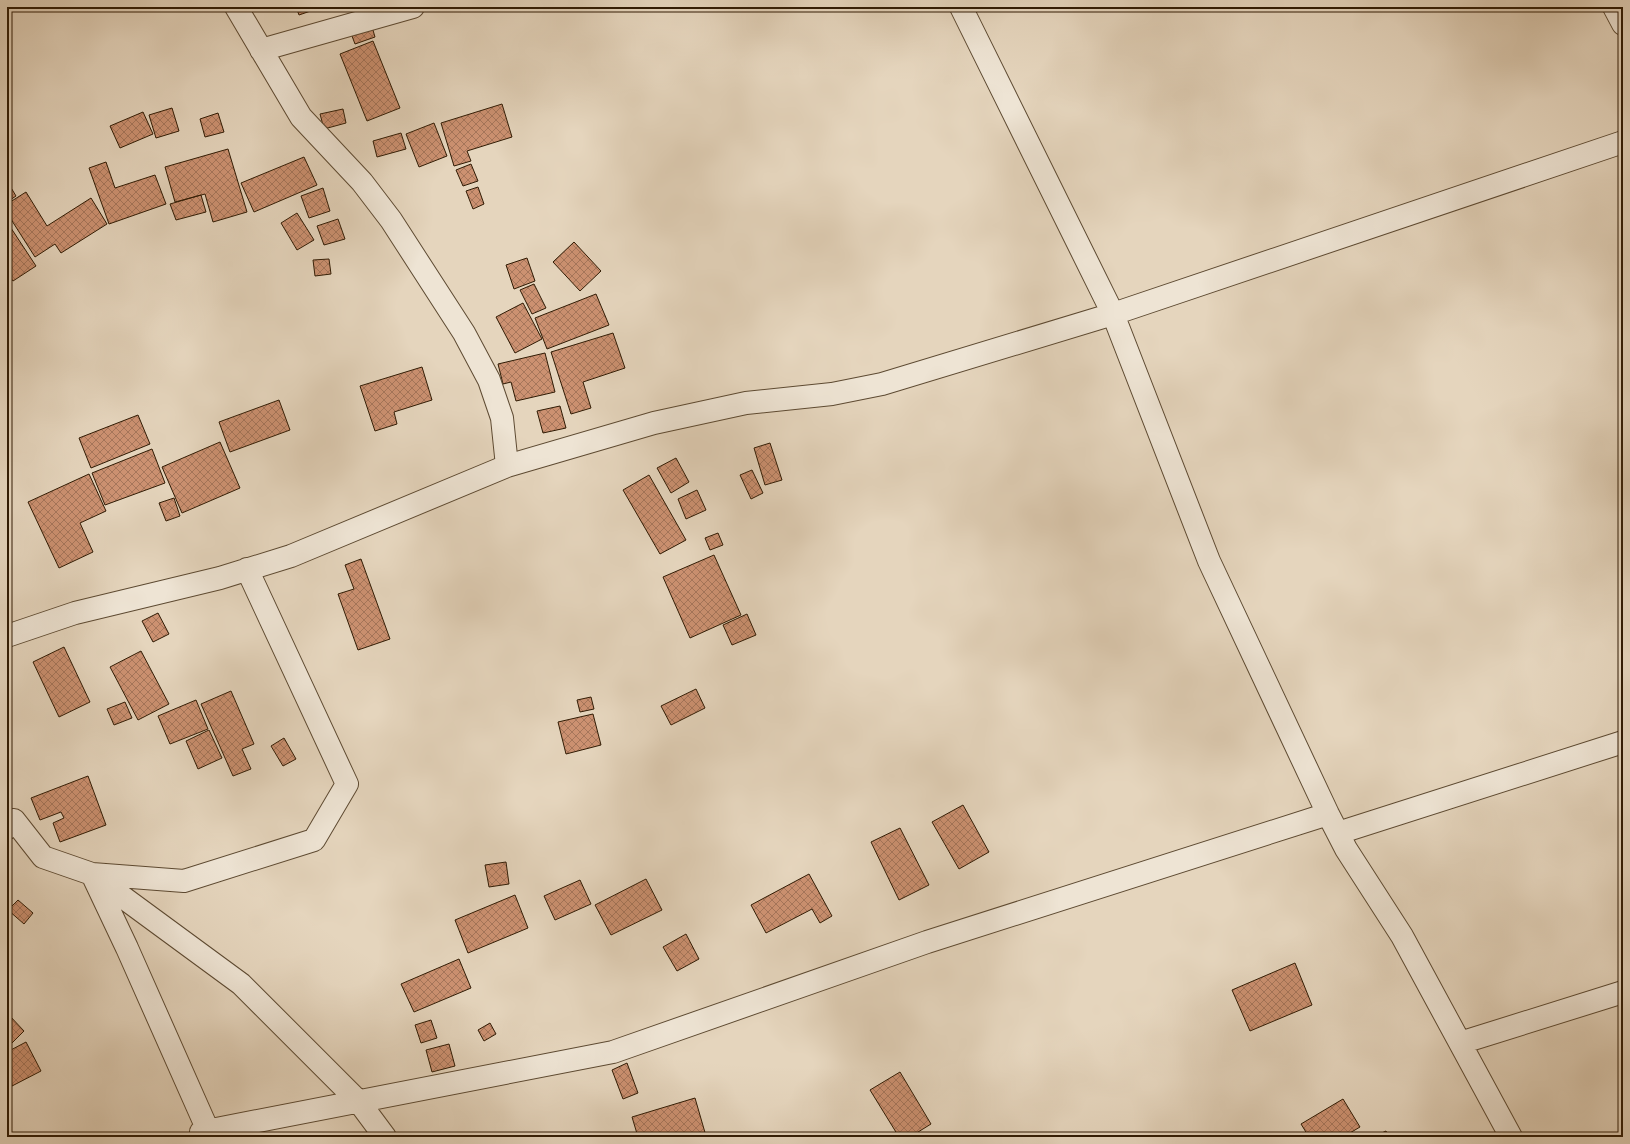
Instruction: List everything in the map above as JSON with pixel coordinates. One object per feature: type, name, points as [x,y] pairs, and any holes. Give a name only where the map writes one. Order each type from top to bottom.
[{"type":"street","points":[[236,7],[301,117],[362,182],[391,220],[464,333],[489,380],[502,418],[507,466]]},
{"type":"street","points":[[261,50],[413,7]]},
{"type":"street","points":[[961,7],[1112,314],[1209,561],[1328,814],[1346,849],[1402,936],[1511,1137]]},
{"type":"street","points":[[1614,7],[1623,24]]},
{"type":"street","points":[[7,636],[75,613],[220,578],[291,556],[507,466],[662,421],[746,403],[832,394],[882,384],[1112,314],[1623,142]]},
{"type":"street","points":[[9,822],[42,858],[92,874],[184,881],[314,840],[347,784],[248,570]]},
{"type":"street","points":[[1338,833],[1623,742]]},
{"type":"street","points":[[202,1135],[359,1102],[613,1052],[927,942],[1328,814]]},
{"type":"street","points":[[92,874],[241,984],[359,1102],[385,1137]]},
{"type":"street","points":[[92,874],[127,948],[206,1126],[202,1135]]},
{"type":"street","points":[[1460,1043],[1623,992]]},
{"type":"building","points":[[296,7],[322,7],[299,15]]},
{"type":"building","points":[[370,20],[375,37],[355,44],[349,28]]},
{"type":"building","points":[[373,41],[400,108],[367,121],[340,54]]},
{"type":"building","points":[[502,104],[512,137],[467,151],[471,161],[454,166],[441,123]]},
{"type":"building","points":[[172,108],[179,131],[156,138],[149,115]]},
{"type":"building","points":[[343,109],[346,123],[324,129],[320,114]]},
{"type":"building","points":[[143,112],[153,134],[120,148],[110,126]]},
{"type":"building","points":[[218,113],[224,132],[205,137],[200,119]]},
{"type":"building","points":[[434,123],[447,156],[419,167],[406,134]]},
{"type":"building","points":[[401,133],[406,149],[377,157],[373,141]]},
{"type":"building","points":[[228,149],[247,212],[213,222],[205,194],[175,202],[165,167]]},
{"type":"building","points":[[304,157],[317,185],[254,212],[241,183]]},
{"type":"building","points":[[106,162],[115,188],[155,175],[166,204],[109,224],[89,168]]},
{"type":"building","points":[[471,164],[478,181],[463,186],[456,170]]},
{"type":"building","points":[[7,181],[16,196],[7,202]]},
{"type":"building","points":[[478,187],[484,204],[473,209],[466,191]]},
{"type":"building","points":[[323,188],[330,211],[309,218],[301,196]]},
{"type":"building","points":[[26,192],[47,226],[91,198],[107,224],[61,253],[55,244],[35,257],[7,213],[7,204]]},
{"type":"building","points":[[201,195],[206,212],[176,220],[170,204]]},
{"type":"building","points":[[297,213],[314,240],[297,250],[281,223]]},
{"type":"building","points":[[338,219],[345,239],[324,245],[317,226]]},
{"type":"building","points":[[7,222],[36,266],[13,281],[7,273]]},
{"type":"building","points":[[574,242],[601,271],[580,291],[553,262]]},
{"type":"building","points":[[527,258],[535,281],[514,289],[506,265]]},
{"type":"building","points":[[329,259],[331,274],[315,276],[313,260]]},
{"type":"building","points":[[534,284],[546,308],[532,314],[520,290]]},
{"type":"building","points":[[596,294],[609,325],[547,349],[535,318]]},
{"type":"building","points":[[523,303],[542,339],[515,353],[496,317]]},
{"type":"building","points":[[613,333],[625,368],[583,382],[591,408],[571,414],[551,352]]},
{"type":"building","points":[[545,353],[555,392],[516,401],[511,382],[503,384],[498,364]]},
{"type":"building","points":[[422,367],[432,400],[394,412],[397,424],[375,431],[360,386]]},
{"type":"building","points":[[279,400],[290,430],[230,452],[219,422]]},
{"type":"building","points":[[560,406],[566,428],[543,433],[537,411]]},
{"type":"building","points":[[138,415],[150,444],[91,468],[79,438]]},
{"type":"building","points":[[220,442],[240,488],[182,513],[162,467]]},
{"type":"building","points":[[770,443],[782,480],[765,485],[754,448]]},
{"type":"building","points":[[152,449],[165,483],[105,505],[92,473]]},
{"type":"building","points":[[676,458],[689,482],[671,493],[657,468]]},
{"type":"building","points":[[752,470],[763,493],[751,499],[740,475]]},
{"type":"building","points":[[89,474],[106,511],[80,523],[93,552],[59,568],[28,502]]},
{"type":"building","points":[[649,475],[686,540],[660,554],[623,490]]},
{"type":"building","points":[[697,490],[706,510],[686,519],[678,499]]},
{"type":"building","points":[[174,498],[180,516],[166,521],[159,503]]},
{"type":"building","points":[[718,533],[723,545],[710,550],[705,538]]},
{"type":"building","points":[[714,555],[741,615],[690,638],[663,577]]},
{"type":"building","points":[[361,559],[390,639],[358,650],[338,594],[354,589],[345,565]]},
{"type":"building","points":[[158,613],[169,634],[153,642],[142,621]]},
{"type":"building","points":[[747,614],[756,635],[732,645],[723,625]]},
{"type":"building","points":[[64,647],[90,702],[59,717],[33,662]]},
{"type":"building","points":[[141,651],[169,704],[138,720],[110,667]]},
{"type":"building","points":[[696,689],[705,708],[671,725],[661,706]]},
{"type":"building","points":[[231,691],[254,744],[242,749],[251,769],[233,776],[201,704]]},
{"type":"building","points":[[591,697],[594,709],[580,712],[577,700]]},
{"type":"building","points":[[196,700],[208,729],[170,744],[158,716]]},
{"type":"building","points":[[125,702],[132,718],[114,725],[107,709]]},
{"type":"building","points":[[593,714],[601,745],[566,754],[558,722]]},
{"type":"building","points":[[209,730],[222,758],[198,769],[186,741]]},
{"type":"building","points":[[284,738],[296,759],[283,766],[271,746]]},
{"type":"building","points":[[88,776],[106,825],[60,842],[53,823],[64,818],[61,812],[40,820],[31,798]]},
{"type":"building","points":[[963,805],[989,852],[959,869],[932,822]]},
{"type":"building","points":[[900,828],[929,885],[899,900],[871,842]]},
{"type":"building","points":[[506,862],[509,884],[489,887],[485,865]]},
{"type":"building","points":[[809,874],[832,916],[820,923],[812,909],[766,933],[751,905]]},
{"type":"building","points":[[646,879],[662,910],[611,935],[595,905]]},
{"type":"building","points":[[580,880],[591,904],[555,920],[544,896]]},
{"type":"building","points":[[515,895],[528,928],[468,953],[455,920]]},
{"type":"building","points":[[18,900],[33,913],[24,924],[8,910]]},
{"type":"building","points":[[686,934],[699,959],[677,971],[663,947]]},
{"type":"building","points":[[459,959],[471,988],[414,1012],[401,984]]},
{"type":"building","points":[[1295,963],[1312,1005],[1250,1031],[1232,990]]},
{"type":"building","points":[[9,1015],[24,1031],[10,1045],[7,1041],[7,1018]]},
{"type":"building","points":[[431,1020],[437,1038],[421,1043],[415,1025]]},
{"type":"building","points":[[490,1023],[496,1034],[484,1041],[478,1030]]},
{"type":"building","points":[[26,1042],[41,1071],[12,1086],[7,1076],[7,1052]]},
{"type":"building","points":[[449,1044],[455,1066],[432,1072],[426,1050]]},
{"type":"building","points":[[627,1063],[638,1093],[623,1099],[612,1070]]},
{"type":"building","points":[[900,1072],[931,1124],[910,1137],[899,1137],[870,1090]]},
{"type":"building","points":[[695,1098],[706,1136],[638,1137],[632,1117]]},
{"type":"building","points":[[1343,1099],[1360,1127],[1343,1137],[1309,1137],[1301,1124]]},
{"type":"building","points":[[1386,1131],[1389,1137],[1373,1137]]}]
